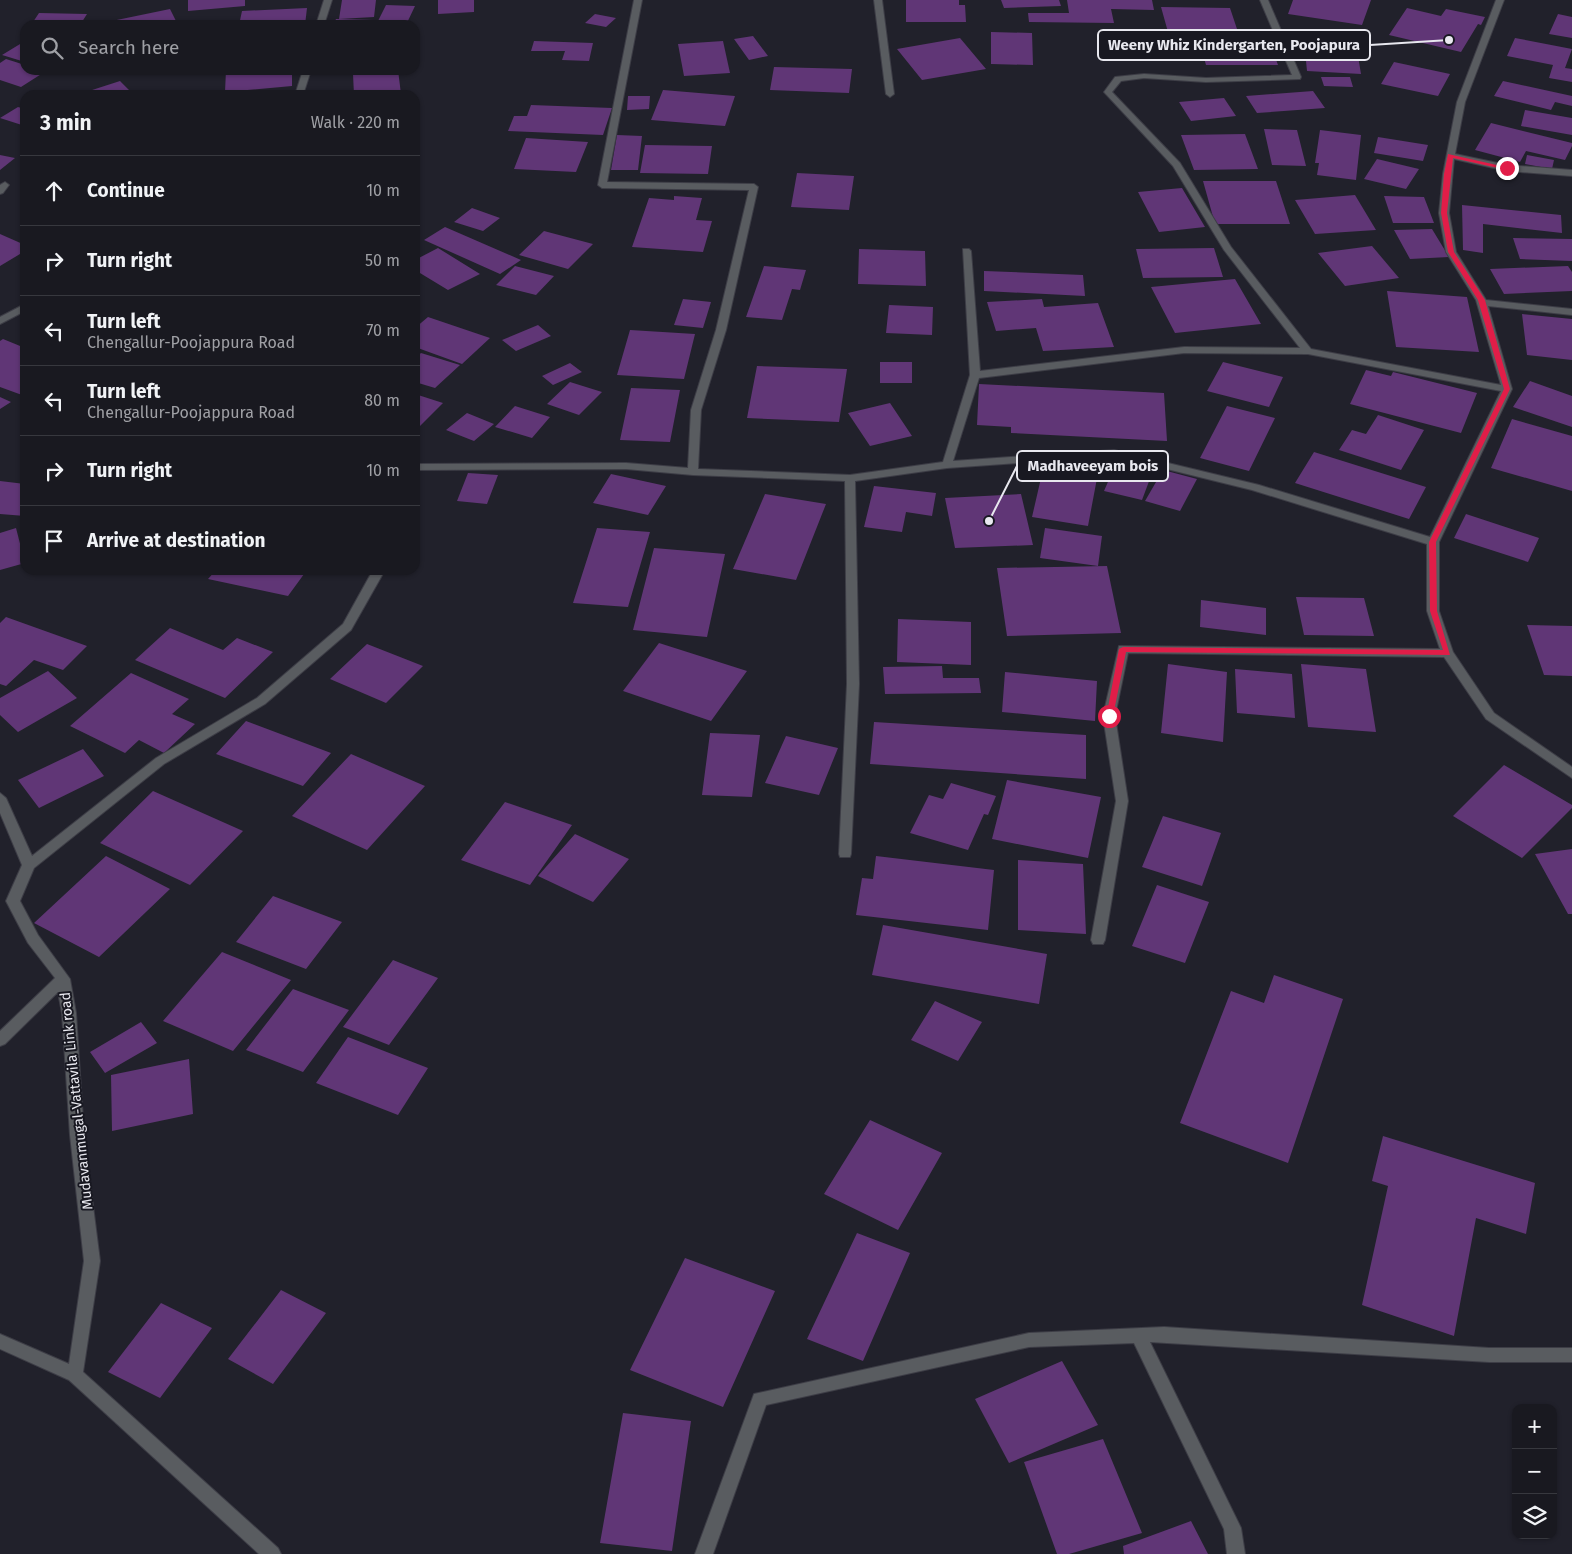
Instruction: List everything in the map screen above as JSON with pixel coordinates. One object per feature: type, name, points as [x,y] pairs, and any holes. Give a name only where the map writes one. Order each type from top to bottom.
[{"type":"street","points":[[322,20],[328,0]]},
{"type":"street","points":[[638,0],[602,185],[754,187],[721,330],[696,410],[693,472]]},
{"type":"street","points":[[878,0],[890,94]]},
{"type":"street","points":[[1264,0],[1298,77],[1206,80],[1144,76],[1118,79],[1108,92],[1177,165],[1227,248],[1308,351]]},
{"type":"street","points":[[1500,0],[1461,102],[1450,155],[1444,213],[1451,252],[1482,302],[1507,389],[1433,542],[1433,611],[1447,653],[1490,716],[1572,774]]},
{"type":"street","points":[[301,90],[305,75]]},
{"type":"street","points":[[1450,155],[1507,168],[1572,173]]},
{"type":"street","points":[[947,465],[975,375],[966,251]]},
{"type":"street","points":[[1482,302],[1572,312]]},
{"type":"street","points":[[0,321],[20,309]]},
{"type":"street","points":[[975,375],[1184,350],[1308,351],[1507,389]]},
{"type":"street","points":[[420,469],[626,466],[693,472],[850,478],[947,465],[1114,453],[1255,487],[1433,542]]},
{"type":"street","points":[[845,854],[853,684],[850,478]]},
{"type":"street","name":"Mudavanmugal-Vattavila Link road","points":[[75,1375],[92,1260],[77,1135],[68,1013],[63,978],[33,939],[13,901],[28,865],[160,761],[261,701],[347,627],[376,575]]},
{"type":"street","points":[[1098,940],[1122,801],[1109,716],[1123,649],[1447,653]]},
{"type":"street","points":[[0,798],[28,865]]},
{"type":"street","points":[[0,1040],[63,978]]},
{"type":"street","points":[[704,1554],[760,1399],[1029,1340],[1164,1334],[1489,1355],[1572,1354]]},
{"type":"street","points":[[1138,1335],[1232,1528],[1236,1554]]},
{"type":"street","points":[[0,1341],[75,1375],[272,1554]]},
{"type":"building","points":[[188,0],[245,0],[245,6],[188,11]]},
{"type":"building","points":[[342,0],[376,0],[374,17],[339,19]]},
{"type":"building","points":[[438,0],[474,0],[474,12],[438,14]]},
{"type":"building","points":[[906,0],[959,0],[959,5],[965,5],[966,22],[906,22]]},
{"type":"building","points":[[1001,0],[1059,0],[1061,6],[1004,8]]},
{"type":"building","points":[[1067,0],[1152,0],[1154,10],[1111,9],[1114,23],[1029,22],[1028,13],[1069,13]]},
{"type":"building","points":[[1293,0],[1371,0],[1362,25],[1288,14]]},
{"type":"building","points":[[386,5],[415,6],[408,20],[378,20]]},
{"type":"building","points":[[1161,7],[1230,8],[1238,32],[1168,32]]},
{"type":"building","points":[[307,8],[306,20],[240,20],[242,11]]},
{"type":"building","points":[[1407,8],[1441,16],[1446,9],[1485,17],[1481,25],[1478,24],[1461,52],[1389,35]]},
{"type":"building","points":[[170,9],[176,20],[117,20]]},
{"type":"building","points":[[39,13],[87,14],[83,20],[34,20]]},
{"type":"building","points":[[595,14],[616,18],[606,27],[585,23]]},
{"type":"building","points":[[1558,14],[1572,17],[1572,38],[1549,34]]},
{"type":"building","points":[[336,19],[374,20],[336,20]]},
{"type":"building","points":[[991,32],[1032,33],[1033,65],[991,64]]},
{"type":"building","points":[[1267,35],[1278,65],[1206,65],[1199,41],[1224,41],[1222,36]]},
{"type":"building","points":[[753,36],[768,56],[749,60],[734,39]]},
{"type":"building","points":[[960,38],[986,69],[922,80],[897,49]]},
{"type":"building","points":[[1515,38],[1572,49],[1565,68],[1572,69],[1572,82],[1549,78],[1553,65],[1507,56]]},
{"type":"building","points":[[534,41],[593,43],[589,61],[562,60],[565,51],[531,51]]},
{"type":"building","points":[[723,41],[730,73],[684,76],[678,44]]},
{"type":"building","points":[[1304,41],[1356,44],[1361,74],[1307,71]]},
{"type":"building","points":[[20,44],[20,60],[2,55]]},
{"type":"building","points":[[6,59],[20,63],[20,75],[40,75],[21,87],[0,80],[0,63]]},
{"type":"building","points":[[1394,62],[1450,74],[1438,96],[1381,84]]},
{"type":"building","points":[[774,67],[852,69],[849,93],[770,90]]},
{"type":"building","points":[[226,75],[292,75],[292,86],[225,90]]},
{"type":"building","points":[[353,75],[399,75],[400,90],[354,90]]},
{"type":"building","points":[[1321,77],[1350,77],[1353,87],[1324,86]]},
{"type":"building","points":[[120,81],[129,90],[92,90]]},
{"type":"building","points":[[1503,81],[1572,96],[1572,106],[1555,102],[1551,110],[1494,96]]},
{"type":"building","points":[[663,90],[735,96],[725,126],[651,120]]},
{"type":"building","points":[[1313,91],[1325,108],[1257,113],[1246,96]]},
{"type":"building","points":[[628,96],[650,96],[649,109],[627,110]]},
{"type":"building","points":[[1224,98],[1236,116],[1191,121],[1179,102]]},
{"type":"building","points":[[531,105],[612,108],[603,135],[508,131],[514,116],[527,116]]},
{"type":"building","points":[[18,107],[20,108],[20,124],[0,118]]},
{"type":"building","points":[[1525,110],[1572,118],[1572,135],[1521,126]]},
{"type":"building","points":[[1491,123],[1572,143],[1572,146],[1565,160],[1526,151],[1520,162],[1475,150]]},
{"type":"building","points":[[1264,129],[1297,130],[1306,166],[1272,165]]},
{"type":"building","points":[[1320,130],[1361,135],[1356,180],[1317,175],[1319,163],[1315,163]]},
{"type":"building","points":[[1245,134],[1258,169],[1194,170],[1181,135]]},
{"type":"building","points":[[617,135],[642,136],[638,170],[611,170]]},
{"type":"building","points":[[1378,137],[1428,145],[1423,161],[1374,153]]},
{"type":"building","points":[[526,138],[588,142],[576,172],[514,169]]},
{"type":"building","points":[[645,145],[712,146],[708,174],[640,173]]},
{"type":"building","points":[[0,155],[15,158],[0,170]]},
{"type":"building","points":[[1527,155],[1554,160],[1552,169],[1525,164]]},
{"type":"building","points":[[1377,159],[1419,169],[1406,189],[1364,179]]},
{"type":"building","points":[[797,173],[854,176],[849,210],[791,207]]},
{"type":"building","points":[[1203,181],[1276,181],[1290,224],[1215,224]]},
{"type":"building","points":[[1182,188],[1205,227],[1159,232],[1138,192]]},
{"type":"building","points":[[1355,195],[1376,230],[1315,234],[1295,200]]},
{"type":"building","points":[[674,196],[702,198],[696,220],[712,221],[703,252],[632,247],[649,198],[674,200]]},
{"type":"building","points":[[1384,196],[1424,197],[1434,223],[1393,223]]},
{"type":"building","points":[[1462,205],[1561,215],[1562,233],[1483,224],[1483,253],[1463,250]]},
{"type":"building","points":[[472,208],[500,218],[483,231],[454,222]]},
{"type":"building","points":[[445,227],[521,260],[500,274],[424,240]]},
{"type":"building","points":[[1432,229],[1449,257],[1410,259],[1394,230]]},
{"type":"building","points":[[544,231],[593,244],[568,269],[519,255]]},
{"type":"building","points":[[0,234],[20,243],[20,254],[0,266]]},
{"type":"building","points":[[1513,238],[1572,239],[1572,261],[1520,259]]},
{"type":"building","points":[[1372,246],[1399,278],[1345,286],[1318,253]]},
{"type":"building","points":[[438,248],[480,274],[448,290],[420,273],[420,257]]},
{"type":"building","points":[[1214,248],[1223,277],[1143,278],[1136,249]]},
{"type":"building","points":[[859,249],[925,251],[926,286],[858,284]]},
{"type":"building","points":[[515,266],[554,276],[536,295],[496,285]]},
{"type":"building","points":[[764,266],[806,270],[800,290],[792,289],[782,320],[746,317]]},
{"type":"building","points":[[1568,266],[1572,272],[1572,291],[1504,294],[1490,269]]},
{"type":"building","points":[[984,271],[1083,275],[1085,296],[984,291]]},
{"type":"building","points":[[1235,279],[1261,324],[1175,333],[1151,287]]},
{"type":"building","points":[[1387,291],[1467,297],[1479,352],[1396,347]]},
{"type":"building","points":[[683,299],[711,302],[703,328],[674,325]]},
{"type":"building","points":[[1042,299],[1044,307],[1098,303],[1114,347],[1043,351],[1036,328],[996,331],[987,302]]},
{"type":"building","points":[[889,305],[933,307],[932,335],[886,333]]},
{"type":"building","points":[[1522,314],[1572,319],[1572,360],[1527,355]]},
{"type":"building","points":[[428,317],[490,338],[462,364],[420,349],[420,324]]},
{"type":"building","points":[[538,325],[551,336],[516,351],[502,340]]},
{"type":"building","points":[[630,330],[695,334],[684,379],[617,375]]},
{"type":"building","points":[[3,339],[20,346],[20,394],[0,387],[0,341]]},
{"type":"building","points":[[420,354],[460,365],[435,388],[420,384]]},
{"type":"building","points":[[880,362],[912,362],[912,383],[880,383]]},
{"type":"building","points":[[1223,362],[1283,377],[1269,407],[1207,391]]},
{"type":"building","points":[[570,363],[582,372],[553,385],[542,376]]},
{"type":"building","points":[[757,366],[847,369],[839,422],[747,418]]},
{"type":"building","points":[[1366,370],[1391,376],[1393,372],[1477,393],[1461,433],[1350,404]]},
{"type":"building","points":[[1530,381],[1572,396],[1572,427],[1513,407]]},
{"type":"building","points":[[570,382],[602,392],[579,415],[547,404]]},
{"type":"building","points":[[979,384],[1164,393],[1167,441],[1011,433],[1011,427],[977,425]]},
{"type":"building","points":[[631,388],[680,390],[670,442],[620,440]]},
{"type":"building","points":[[420,396],[443,403],[420,426]]},
{"type":"building","points":[[0,397],[11,402],[0,409]]},
{"type":"building","points":[[890,403],[912,436],[870,446],[848,413]]},
{"type":"building","points":[[515,406],[550,417],[532,438],[495,427]]},
{"type":"building","points":[[1227,406],[1275,418],[1249,471],[1200,458]]},
{"type":"building","points":[[467,413],[494,424],[474,441],[446,430]]},
{"type":"building","points":[[1378,415],[1424,430],[1401,470],[1339,450],[1352,430],[1366,434]]},
{"type":"building","points":[[1512,419],[1572,436],[1572,491],[1491,468]]},
{"type":"building","points":[[1314,452],[1426,487],[1409,519],[1295,483]]},
{"type":"building","points":[[1044,465],[1098,473],[1088,526],[1032,517]]},
{"type":"building","points":[[1114,468],[1151,476],[1142,500],[1104,491]]},
{"type":"building","points":[[1163,470],[1197,479],[1180,511],[1145,501]]},
{"type":"building","points":[[468,473],[498,475],[487,504],[457,501]]},
{"type":"building","points":[[611,474],[666,486],[648,515],[593,503]]},
{"type":"building","points":[[0,481],[20,483],[20,516],[0,514]]},
{"type":"building","points":[[874,486],[936,493],[932,516],[906,512],[902,532],[864,527]]},
{"type":"building","points":[[765,494],[826,504],[796,580],[733,569]]},
{"type":"building","points":[[1021,494],[1033,545],[955,548],[945,498]]},
{"type":"building","points":[[1466,514],[1539,538],[1528,562],[1454,538]]},
{"type":"building","points":[[16,528],[20,544],[20,564],[0,570],[0,533]]},
{"type":"building","points":[[597,528],[650,532],[628,607],[573,603]]},
{"type":"building","points":[[1045,528],[1102,536],[1098,566],[1040,558]]},
{"type":"building","points":[[654,548],[725,554],[707,637],[633,630]]},
{"type":"building","points":[[1107,566],[1121,633],[1007,636],[997,568]]},
{"type":"building","points":[[212,575],[303,575],[288,596],[208,579]]},
{"type":"building","points":[[1296,597],[1364,598],[1374,636],[1304,635]]},
{"type":"building","points":[[1201,600],[1266,608],[1266,635],[1200,627]]},
{"type":"building","points":[[6,617],[87,646],[63,670],[34,660],[6,686],[0,684],[0,623]]},
{"type":"building","points":[[898,619],[971,622],[971,665],[897,662]]},
{"type":"building","points":[[1527,625],[1572,626],[1572,676],[1544,675]]},
{"type":"building","points":[[170,628],[223,650],[237,638],[273,652],[225,698],[135,660]]},
{"type":"building","points":[[659,643],[747,671],[711,721],[623,691]]},
{"type":"building","points":[[367,644],[423,666],[386,703],[330,679]]},
{"type":"building","points":[[1168,664],[1227,672],[1223,742],[1161,733]]},
{"type":"building","points":[[1301,664],[1366,669],[1376,732],[1308,727]]},
{"type":"building","points":[[942,666],[943,678],[979,678],[981,693],[885,694],[883,667]]},
{"type":"building","points":[[1235,669],[1292,674],[1295,718],[1237,713]]},
{"type":"building","points":[[48,671],[77,698],[18,732],[0,715],[0,698]]},
{"type":"building","points":[[1005,672],[1097,681],[1095,721],[1002,712]]},
{"type":"building","points":[[131,673],[189,699],[172,714],[195,724],[164,753],[139,740],[125,753],[70,726]]},
{"type":"building","points":[[246,721],[331,753],[303,786],[216,754]]},
{"type":"building","points":[[874,722],[1086,735],[1086,779],[870,764]]},
{"type":"building","points":[[710,733],[760,735],[752,797],[702,795]]},
{"type":"building","points":[[786,736],[838,748],[819,795],[765,783]]},
{"type":"building","points":[[83,749],[104,776],[39,808],[18,780]]},
{"type":"building","points":[[351,754],[425,786],[367,850],[292,816]]},
{"type":"building","points":[[1504,765],[1572,805],[1572,808],[1522,858],[1453,816]]},
{"type":"building","points":[[1007,780],[1101,797],[1088,858],[992,839]]},
{"type":"building","points":[[951,783],[996,796],[988,815],[984,814],[968,850],[910,833],[929,795],[943,799]]},
{"type":"building","points":[[153,791],[243,831],[190,885],[100,843]]},
{"type":"building","points":[[505,802],[572,825],[530,885],[461,860]]},
{"type":"building","points":[[1163,816],[1221,833],[1202,886],[1142,867]]},
{"type":"building","points":[[575,834],[629,859],[593,902],[538,876]]},
{"type":"building","points":[[1572,849],[1572,914],[1568,914],[1535,854]]},
{"type":"building","points":[[106,856],[170,889],[99,957],[34,923]]},
{"type":"building","points":[[876,856],[994,870],[988,930],[856,915],[862,878],[873,879]]},
{"type":"building","points":[[1018,860],[1083,864],[1086,934],[1018,930]]},
{"type":"building","points":[[1157,885],[1209,902],[1185,963],[1132,946]]},
{"type":"building","points":[[273,896],[342,922],[306,969],[236,942]]},
{"type":"building","points":[[883,925],[1047,954],[1039,1004],[872,975]]},
{"type":"building","points":[[222,952],[291,980],[233,1051],[163,1021]]},
{"type":"building","points":[[393,960],[438,978],[389,1045],[343,1027]]},
{"type":"building","points":[[1274,975],[1343,999],[1288,1163],[1180,1123],[1231,991],[1264,1003]]},
{"type":"building","points":[[293,989],[349,1010],[303,1072],[246,1050]]},
{"type":"building","points":[[935,1001],[982,1022],[958,1061],[911,1040]]},
{"type":"building","points":[[141,1022],[157,1043],[105,1073],[90,1052]]},
{"type":"building","points":[[348,1037],[428,1068],[398,1115],[316,1083]]},
{"type":"building","points":[[189,1059],[193,1114],[112,1131],[111,1075]]},
{"type":"building","points":[[870,1120],[942,1153],[898,1230],[824,1194]]},
{"type":"building","points":[[1383,1136],[1535,1183],[1526,1234],[1476,1218],[1454,1336],[1362,1305],[1388,1186],[1372,1181]]},
{"type":"building","points":[[857,1233],[910,1253],[863,1361],[807,1339]]},
{"type":"building","points":[[685,1258],[775,1291],[723,1407],[630,1370]]},
{"type":"building","points":[[281,1290],[326,1313],[273,1384],[228,1359]]},
{"type":"building","points":[[161,1303],[212,1328],[160,1398],[108,1372]]},
{"type":"building","points":[[1062,1361],[1098,1425],[1009,1463],[975,1399]]},
{"type":"building","points":[[623,1413],[691,1421],[672,1551],[600,1543]]},
{"type":"building","points":[[1103,1439],[1142,1533],[1069,1554],[1057,1554],[1024,1462]]},
{"type":"building","points":[[1191,1521],[1208,1554],[1124,1554],[1123,1546]]},
{"type":"place","name":"Weeny Whiz Kindergarten, Poojapura","points":[[1449,40]]},
{"type":"place","name":"Madhaveeyam bois","points":[[989,521]]},
{"type":"route","points":[[1109,716],[1123,649],[1447,653],[1433,611],[1433,542],[1507,389],[1481,300],[1451,252],[1444,213],[1447,174],[1450,155],[1507,168]]}]
